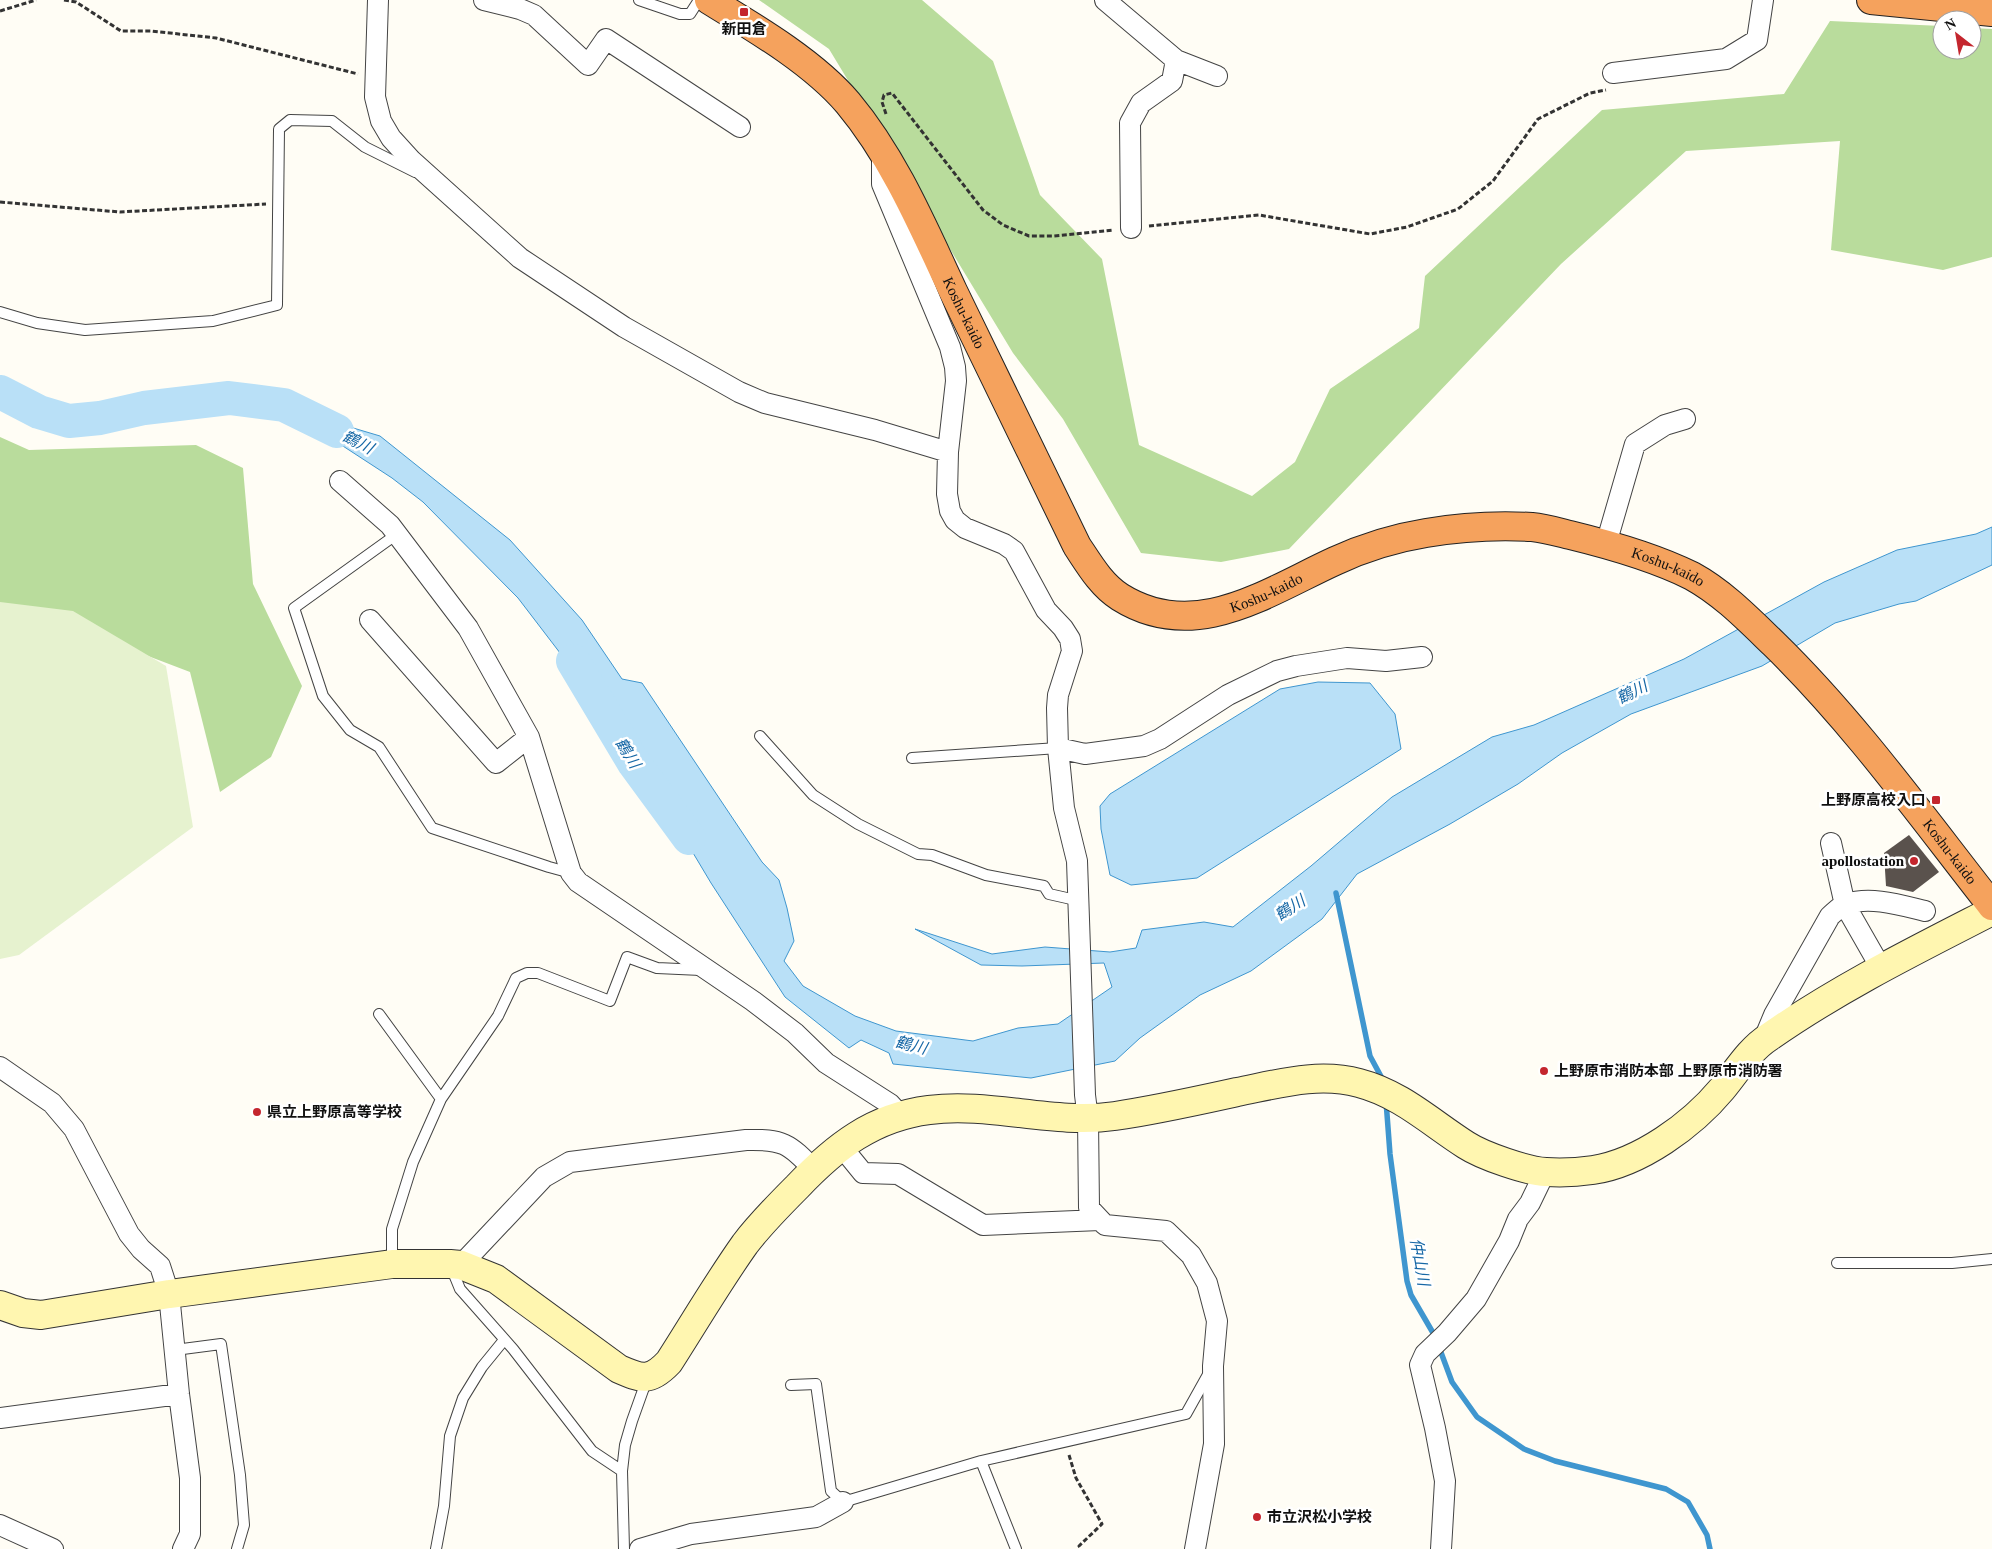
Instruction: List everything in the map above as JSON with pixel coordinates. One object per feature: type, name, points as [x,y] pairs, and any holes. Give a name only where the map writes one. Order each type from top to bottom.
[{"type":"highway","name":"Koshu-kaido","points":[[709,0],[759,30],[821,77],[847,103],[882,152],[914,210],[1077,546],[1106,585],[1120,597],[1156,612],[1177,616],[1204,616],[1256,598],[1338,559],[1376,545],[1424,533],[1475,526],[1535,527],[1606,544],[1642,556],[1691,576],[1736,607],[1797,666],[1858,737],[1992,906]]},
{"type":"highway","points":[[1871,0],[1992,12]]},
{"type":"street","points":[[378,0],[376,97],[381,121],[391,138],[411,160],[520,258],[624,327],[739,392],[765,403],[874,430],[948,452]]},
{"type":"street","points":[[484,0],[521,5],[588,65],[606,39],[740,127]]},
{"type":"street","points":[[1105,0],[1176,60],[1217,76]]},
{"type":"street","points":[[1610,81],[1726,59],[1758,40],[1763,0]]},
{"type":"street","points":[[1131,228],[1130,123],[1141,103],[1172,81],[1176,60]]},
{"type":"street","points":[[882,152],[882,184],[950,347],[955,367],[956,381],[948,452],[947,494],[950,511],[955,520],[965,528],[1004,544],[1014,551],[1046,610],[1063,628],[1070,639],[1072,651],[1058,695],[1058,748],[1064,808],[1077,861],[1080,901],[1089,1208],[1105,1225],[1166,1231],[1191,1254],[1207,1283],[1217,1321],[1213,1366],[1214,1444],[1195,1549]]},
{"type":"street","points":[[1606,544],[1634,444],[1665,424],[1685,419]]},
{"type":"street","points":[[340,481],[390,525],[468,628],[529,737],[571,872],[578,882],[753,1001],[795,1033],[826,1063],[890,1104],[901,1116]]},
{"type":"street","points":[[370,620],[496,762],[529,737]]},
{"type":"street","points":[[1058,748],[1085,754],[1144,746],[1160,739],[1235,691],[1277,671],[1296,666],[1347,658],[1386,661],[1422,657]]},
{"type":"street","points":[[1831,843],[1845,905],[1881,968]]},
{"type":"street","points":[[1764,1040],[1774,1014],[1830,916],[1845,905],[1869,902],[1898,904],[1924,911]]},
{"type":"street","points":[[0,1305],[23,1313],[41,1315],[169,1294],[392,1264],[456,1264],[496,1279],[618,1369],[636,1376],[648,1378],[660,1372],[669,1362],[746,1244],[814,1170],[841,1146],[861,1132],[901,1116],[929,1110],[1087,1107],[1160,1108],[1311,1079],[1332,1077],[1378,1088],[1406,1102],[1470,1148],[1503,1161],[1545,1172],[1594,1170],[1628,1160],[1660,1143],[1707,1107],[1751,1052],[1764,1040],[1837,993],[1881,968],[1992,911]]},
{"type":"street","points":[[0,1067],[52,1103],[74,1129],[129,1234],[141,1249],[160,1266],[169,1294],[178,1394],[190,1478],[190,1534],[183,1549]]},
{"type":"street","points":[[456,1264],[544,1177],[570,1162],[746,1140],[773,1139],[788,1146],[814,1170]]},
{"type":"street","points":[[841,1146],[864,1173],[898,1174],[983,1225],[1100,1220]]},
{"type":"street","points":[[1441,1549],[1444,1481],[1435,1428],[1420,1365],[1425,1354],[1447,1333],[1476,1299],[1510,1242],[1518,1219],[1530,1203],[1545,1172]]},
{"type":"street","points":[[0,1418],[178,1394]]},
{"type":"street","points":[[640,1549],[691,1534],[816,1517],[843,1502]]},
{"type":"street","points":[[0,1525],[53,1549]]},
{"type":"lane","points":[[639,0],[680,14],[690,14],[699,0]]},
{"type":"lane","points":[[0,312],[37,323],[85,330],[213,321],[277,305],[279,129],[290,120],[332,121],[365,147],[438,183]]},
{"type":"lane","points":[[397,534],[294,608],[323,696],[350,730],[380,747],[432,828],[571,872]]},
{"type":"lane","points":[[760,736],[813,795],[858,824],[918,854],[932,855],[986,875],[1044,886],[1049,894],[1080,901]]},
{"type":"lane","points":[[912,758],[1058,748]]},
{"type":"lane","points":[[392,1264],[392,1229],[413,1162],[442,1099],[498,1016],[516,978],[527,972],[538,973],[610,1002],[627,957],[657,968],[706,970]]},
{"type":"lane","points":[[380,1014],[442,1099]]},
{"type":"lane","points":[[1837,1263],[1952,1263],[1992,1259]]},
{"type":"lane","points":[[456,1264],[460,1289],[504,1340],[592,1451],[622,1471]]},
{"type":"lane","points":[[436,1549],[444,1506],[450,1436],[463,1398],[482,1367],[504,1340]]},
{"type":"lane","points":[[174,1350],[221,1344],[240,1476],[244,1525],[237,1549]]},
{"type":"lane","points":[[791,1385],[816,1384],[831,1491],[843,1502],[981,1461],[1186,1414],[1213,1366]]},
{"type":"lane","points":[[624,1549],[622,1471],[625,1445],[648,1378]]},
{"type":"lane","points":[[981,1461],[1016,1549]]},
{"type":"path","points":[[0,10],[36,0]]},
{"type":"path","points":[[64,0],[76,2],[120,31],[151,31],[216,38],[376,79]]},
{"type":"path","points":[[889,122],[882,102],[884,95],[892,93],[983,210],[1003,224],[1029,236],[1054,236],[1259,215],[1370,234],[1407,227],[1458,209],[1493,181],[1538,119],[1610,81]]},
{"type":"path","points":[[0,202],[120,212],[278,203]]},
{"type":"path","points":[[1065,1441],[1076,1478],[1102,1524],[1079,1546],[1081,1549]]},
{"type":"green space","points":[[759,0],[922,0],[993,61],[1040,195],[1102,259],[1139,445],[1252,496],[1295,462],[1330,389],[1419,328],[1425,276],[1602,110],[1784,94],[1830,21],[1932,26],[1932,60],[1982,60],[1982,28],[1992,29],[1992,257],[1943,270],[1831,250],[1840,141],[1686,151],[1561,264],[1289,549],[1221,562],[1141,553],[1063,419],[1013,353],[829,49]]},
{"type":"green space","points":[[0,437],[29,450],[196,445],[243,468],[253,584],[302,686],[271,757],[220,792],[190,672],[64,624],[0,606]]},
{"type":"green space","points":[[0,602],[73,611],[166,666],[193,827],[19,955],[0,959]]},
{"type":"water","points":[[283,407],[380,436],[510,540],[582,620],[622,679],[642,683],[762,862],[779,880],[794,941],[784,961],[803,986],[855,1016],[896,1031],[973,1041],[1018,1028],[1058,1024],[1112,987],[1104,963],[1022,966],[981,965],[915,929],[992,954],[1045,947],[1110,952],[1136,948],[1142,930],[1204,922],[1233,927],[1311,866],[1392,797],[1492,737],[1534,725],[1684,659],[1824,582],[1897,550],[1976,534],[1992,527],[1992,565],[1916,601],[1899,604],[1835,623],[1762,666],[1631,714],[1562,753],[1518,784],[1450,824],[1357,874],[1322,919],[1251,971],[1200,995],[1140,1038],[1115,1061],[1031,1078],[893,1064],[889,1053],[861,1040],[849,1048],[785,997],[711,883],[622,734],[518,598],[423,502],[392,478]]},
{"type":"water","points":[[1318,682],[1370,683],[1395,714],[1401,749],[1197,878],[1131,885],[1110,875],[1101,829],[1100,806],[1110,794],[1280,689]]},
{"type":"building","points":[[1909,835],[1939,872],[1913,892],[1886,886],[1884,853]]},
{"type":"waterway","name":"鶴川","points":[[0,392],[39,412],[69,421],[100,418],[144,408],[229,398],[284,405],[337,431]]},
{"type":"waterway","name":"鶴川","points":[[573,661],[634,763],[689,838]]},
{"type":"waterway","name":"仲山川","points":[[1336,893],[1370,1056],[1384,1082]]},
{"type":"waterway","name":"仲山川","points":[[1386,1101],[1390,1154],[1407,1281],[1411,1295],[1436,1338]]},
{"type":"waterway","name":"仲山川","points":[[1439,1347],[1452,1382],[1477,1417],[1524,1449],[1555,1461],[1666,1489],[1688,1502],[1707,1535],[1710,1549]]},
{"type":"place","name":"新田倉","points":[[744,12]]},
{"type":"place","name":"上野原高校入口","points":[[1936,800]]},
{"type":"place","name":"apollostation","points":[[1914,861]]},
{"type":"place","name":"上野原市消防本部 上野原市消防署","points":[[1544,1071]]},
{"type":"place","name":"県立上野原高等学校","points":[[257,1112]]},
{"type":"place","name":"市立沢松小学校","points":[[1257,1517]]}]
